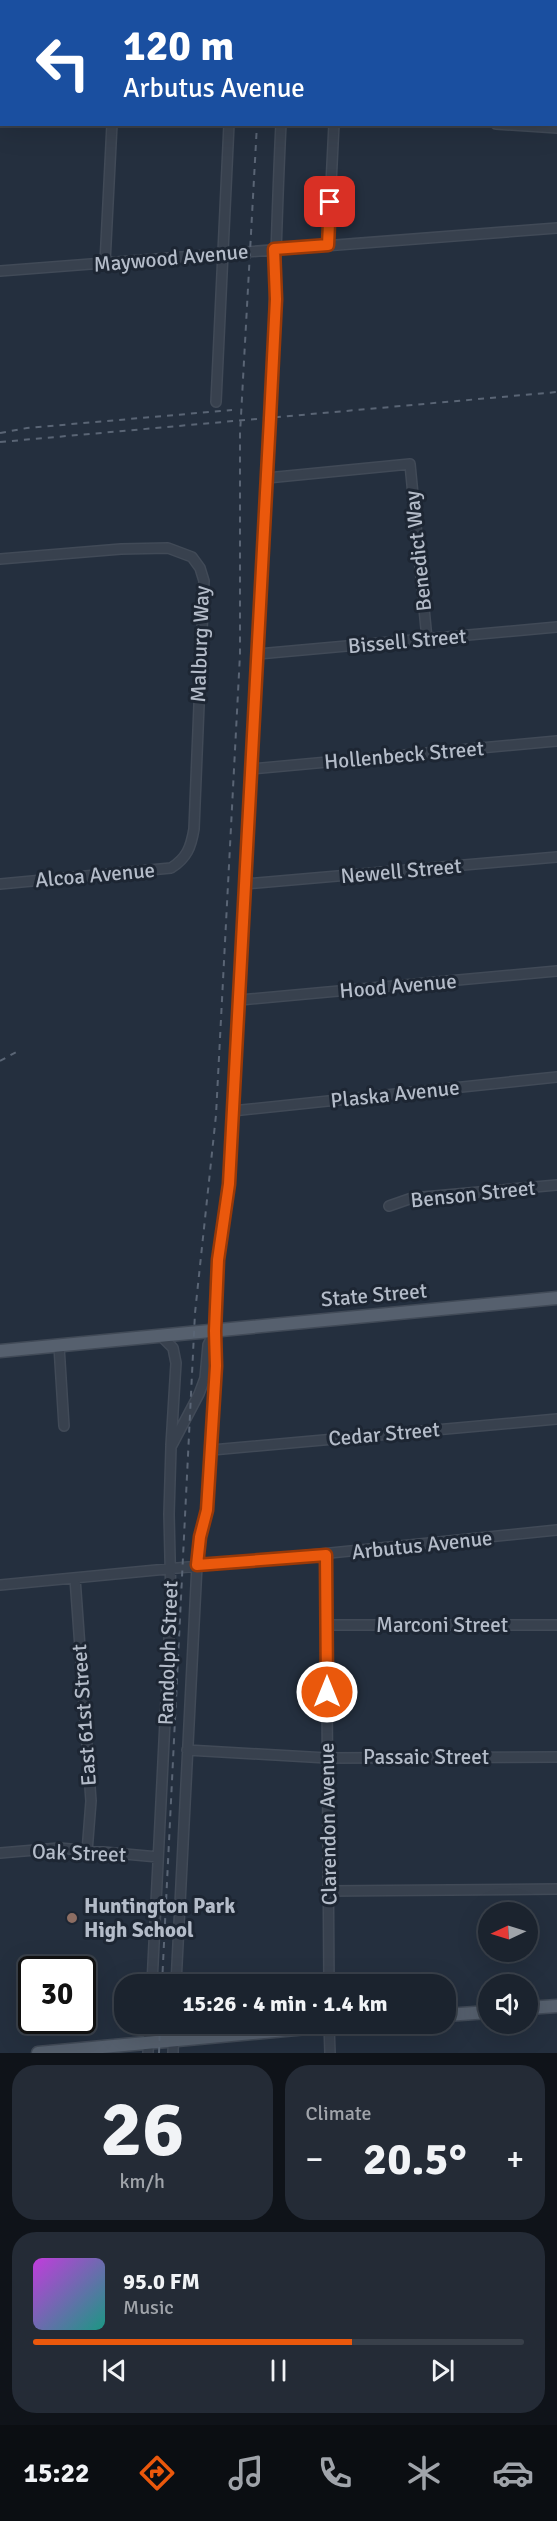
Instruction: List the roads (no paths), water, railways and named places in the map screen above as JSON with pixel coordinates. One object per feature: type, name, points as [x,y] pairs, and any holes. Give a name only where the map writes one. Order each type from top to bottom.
[{"type":"main road","name":"State Street","points":[[0,1351],[557,1298]]},
{"type":"main road","points":[[538,2007],[557,2006]]},
{"type":"main road","points":[[456,2014],[478,2013]]},
{"type":"main road","points":[[38,2053],[173,2047],[261,2034]]},
{"type":"street","points":[[105,263],[112,126]]},
{"type":"street","points":[[216,402],[230,126]]},
{"type":"street","name":"Randolph Street","points":[[176,1974],[197,1565],[200,1537],[206,1519],[212,1450],[218,1260],[229,1184],[240,1000],[276,299],[274,249],[281,126]]},
{"type":"street","points":[[328,245],[334,126]]},
{"type":"street","points":[[526,126],[557,128]]},
{"type":"street","name":"Maywood Avenue","points":[[0,271],[557,228]]},
{"type":"street","name":"Benedict Way","points":[[267,478],[410,464],[427,639]]},
{"type":"street","name":"Malburg Way","points":[[0,559],[121,549],[168,548],[192,558],[200,568],[204,581],[194,829],[187,855]]},
{"type":"street","name":"Bissell Street","points":[[258,654],[557,627]]},
{"type":"street","name":"Hollenbeck Street","points":[[251,769],[557,741]]},
{"type":"street","name":"Alcoa Avenue","points":[[0,884],[171,867],[187,855]]},
{"type":"street","name":"Newell Street","points":[[245,884],[557,857]]},
{"type":"street","name":"Hood Avenue","points":[[240,1000],[557,971]]},
{"type":"street","name":"Plaska Avenue","points":[[232,1111],[557,1077]]},
{"type":"street","name":"Benson Street","points":[[389,1206],[412,1198],[557,1185]]},
{"type":"street","name":"Randolph Street","points":[[152,1974],[172,1567],[169,1514],[171,1447],[199,1394],[205,1378],[208,1345],[215,1331]]},
{"type":"street","points":[[161,1336],[173,1348],[176,1363],[171,1447]]},
{"type":"street","points":[[59,1346],[64,1426]]},
{"type":"street","name":"Cedar Street","points":[[212,1450],[557,1419]]},
{"type":"street","name":"Arbutus Avenue","points":[[0,1585],[172,1567],[326,1555],[557,1530]]},
{"type":"street","name":"Clarendon Avenue","points":[[326,1555],[329,1974]]},
{"type":"street","name":"East 61st Street","points":[[75,1578],[91,1801],[87,1852]]},
{"type":"street","name":"Marconi Street","points":[[326,1625],[557,1625]]},
{"type":"street","name":"Passaic Street","points":[[187,1750],[327,1758],[557,1757]]},
{"type":"street","name":"Oak Street","points":[[0,1853],[59,1848],[158,1857]]},
{"type":"street","points":[[329,1891],[557,1889]]},
{"type":"street","points":[[329,2034],[330,2053]]},
{"type":"railway","points":[[162,1974],[195,1313],[216,1115],[240,654],[240,434],[257,126]]},
{"type":"railway","points":[[0,442],[557,392]]},
{"type":"railway","points":[[0,433],[27,428],[232,410]]},
{"type":"railway","points":[[0,1061],[18,1051]]},
{"type":"railway","points":[[159,2053],[160,2034]]},
{"type":"place","name":"Huntington Park High School","points":[[72,1918]]}]
